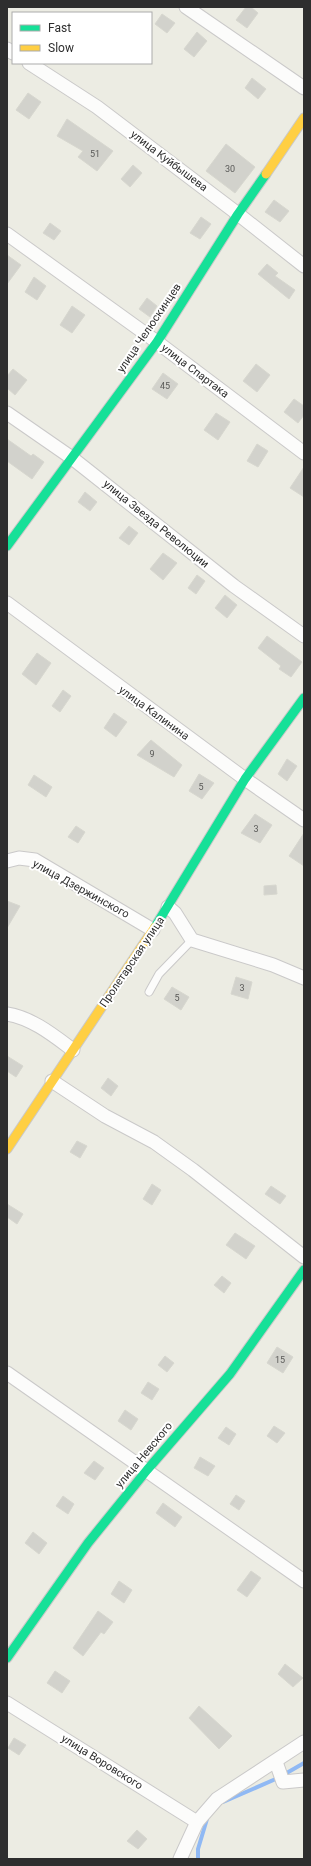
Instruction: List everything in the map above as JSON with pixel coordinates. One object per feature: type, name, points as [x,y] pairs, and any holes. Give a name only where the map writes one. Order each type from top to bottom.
[{"type":"street","points":[[186,7],[304,88]]},
{"type":"street","name":"улица Куйбышева","points":[[31,64],[97,107],[304,266]]},
{"type":"street","name":"улица Челюскинцев","points":[[7,546],[157,342],[238,214],[304,118]]},
{"type":"street","name":"улица Спартака","points":[[7,234],[157,342],[304,453]]},
{"type":"street","name":"улица Звезда Революции","points":[[7,413],[72,458],[234,586],[304,636]]},
{"type":"street","name":"улица Калинина","points":[[7,603],[245,779],[304,820]]},
{"type":"street","points":[[168,907],[245,779],[304,698]]},
{"type":"street","name":"улица Дзержинского","points":[[7,862],[19,858],[35,860],[153,930]]},
{"type":"street","name":"Пролетарская улица","points":[[7,1149],[168,907],[175,913],[192,940]]},
{"type":"street","points":[[192,940],[274,965],[304,978]]},
{"type":"street","points":[[7,1014],[17,1016],[42,1028],[73,1050]]},
{"type":"street","points":[[52,1081],[105,1116],[154,1142],[193,1170],[304,1257]]},
{"type":"street","name":"улица Невского","points":[[7,1658],[88,1543],[146,1470],[230,1374],[304,1270]]},
{"type":"street","points":[[7,1373],[304,1581]]},
{"type":"street","name":"улица Воровского","points":[[7,1702],[197,1822]]},
{"type":"street","points":[[180,1859],[197,1822],[217,1799],[277,1765],[304,1742]]},
{"type":"street","points":[[277,1765],[283,1782],[304,1780]]},
{"type":"lane","points":[[150,992],[158,974],[192,940]]},
{"type":"building","points":[[246,7],[251,7],[258,13],[247,28],[236,20]]},
{"type":"building","points":[[162,14],[175,23],[167,33],[155,24]]},
{"type":"building","points":[[197,32],[207,41],[194,57],[184,49]]},
{"type":"building","points":[[252,78],[266,89],[258,99],[245,88]]},
{"type":"building","points":[[28,93],[41,102],[29,119],[16,110]]},
{"type":"building","points":[[67,119],[113,151],[97,171],[78,157],[83,151],[57,136]]},
{"type":"building","points":[[226,144],[255,167],[235,193],[206,171]]},
{"type":"building","points":[[133,165],[142,173],[130,187],[121,179]]},
{"type":"building","points":[[274,200],[289,211],[280,222],[265,212]]},
{"type":"building","points":[[201,217],[211,224],[200,239],[190,233]]},
{"type":"building","points":[[50,223],[61,231],[54,240],[43,233]]},
{"type":"building","points":[[7,255],[21,265],[7,284]]},
{"type":"building","points":[[267,264],[278,273],[275,276],[295,290],[289,299],[258,274]]},
{"type":"building","points":[[34,277],[46,286],[37,300],[25,292]]},
{"type":"building","points":[[147,298],[157,306],[150,317],[139,309]]},
{"type":"building","points":[[72,306],[85,315],[72,333],[60,325]]},
{"type":"building","points":[[256,364],[270,375],[257,392],[243,381]]},
{"type":"building","points":[[13,369],[27,380],[15,395],[7,388],[7,376]]},
{"type":"building","points":[[163,373],[178,384],[167,399],[152,389]]},
{"type":"building","points":[[294,399],[304,406],[304,415],[298,423],[284,412]]},
{"type":"building","points":[[216,413],[230,422],[218,440],[204,430]]},
{"type":"building","points":[[7,439],[31,456],[33,454],[44,462],[32,479],[7,461]]},
{"type":"building","points":[[257,444],[268,451],[258,467],[247,461]]},
{"type":"building","points":[[304,467],[304,497],[290,488]]},
{"type":"building","points":[[85,492],[97,502],[90,511],[78,502]]},
{"type":"building","points":[[129,526],[138,533],[129,545],[119,538]]},
{"type":"building","points":[[163,553],[177,563],[163,580],[150,569]]},
{"type":"building","points":[[197,575],[205,581],[196,594],[188,588]]},
{"type":"building","points":[[225,595],[237,605],[227,618],[215,608]]},
{"type":"building","points":[[267,636],[302,662],[291,677],[279,669],[281,666],[258,648]]},
{"type":"building","points":[[37,653],[51,663],[36,685],[22,674]]},
{"type":"building","points":[[63,690],[71,696],[60,712],[52,706]]},
{"type":"building","points":[[114,713],[127,722],[116,737],[104,728]]},
{"type":"building","points":[[151,740],[182,765],[174,777],[137,755]]},
{"type":"building","points":[[287,759],[297,766],[287,781],[278,774]]},
{"type":"building","points":[[199,774],[214,783],[202,799],[189,791]]},
{"type":"building","points":[[34,775],[52,787],[46,797],[28,785]]},
{"type":"building","points":[[255,814],[272,825],[260,843],[241,833]]},
{"type":"building","points":[[76,826],[85,832],[78,843],[68,837]]},
{"type":"building","points":[[304,833],[304,866],[289,856]]},
{"type":"building","points":[[276,885],[277,894],[264,895],[264,886]]},
{"type":"building","points":[[7,901],[20,906],[7,928]]},
{"type":"building","points":[[236,977],[252,982],[248,999],[231,994]]},
{"type":"building","points":[[172,987],[189,997],[181,1010],[164,999]]},
{"type":"building","points":[[7,1056],[23,1066],[16,1077],[7,1071]]},
{"type":"building","points":[[108,1078],[118,1086],[111,1096],[101,1088]]},
{"type":"building","points":[[77,1141],[87,1146],[80,1158],[70,1152]]},
{"type":"building","points":[[152,1184],[161,1190],[152,1205],[143,1199]]},
{"type":"building","points":[[271,1186],[286,1196],[280,1204],[265,1194]]},
{"type":"building","points":[[7,1204],[23,1214],[17,1224],[7,1217]]},
{"type":"building","points":[[235,1233],[255,1246],[246,1259],[226,1245]]},
{"type":"building","points":[[222,1276],[231,1283],[224,1293],[214,1285]]},
{"type":"building","points":[[277,1347],[293,1357],[283,1373],[267,1363]]},
{"type":"building","points":[[165,1356],[174,1363],[167,1372],[158,1365]]},
{"type":"building","points":[[148,1382],[159,1389],[152,1400],[141,1393]]},
{"type":"building","points":[[125,1410],[138,1419],[131,1430],[118,1421]]},
{"type":"building","points":[[274,1426],[285,1433],[277,1443],[267,1436]]},
{"type":"building","points":[[226,1427],[236,1434],[229,1445],[218,1438]]},
{"type":"building","points":[[200,1457],[215,1466],[208,1476],[194,1468]]},
{"type":"building","points":[[94,1461],[104,1468],[95,1480],[84,1473]]},
{"type":"building","points":[[236,1495],[245,1501],[239,1510],[230,1504]]},
{"type":"building","points":[[63,1496],[74,1504],[68,1514],[56,1506]]},
{"type":"building","points":[[163,1503],[182,1517],[175,1527],[156,1513]]},
{"type":"building","points":[[33,1532],[47,1543],[39,1554],[25,1543]]},
{"type":"building","points":[[251,1571],[261,1578],[247,1597],[237,1590]]},
{"type":"building","points":[[119,1581],[132,1590],[124,1603],[111,1594]]},
{"type":"building","points":[[98,1611],[113,1622],[104,1634],[101,1632],[83,1656],[73,1648]]},
{"type":"building","points":[[285,1664],[303,1678],[293,1687],[278,1674]]},
{"type":"building","points":[[55,1671],[70,1681],[62,1693],[47,1683]]},
{"type":"building","points":[[199,1706],[232,1736],[219,1749],[189,1718]]},
{"type":"building","points":[[14,1738],[26,1745],[19,1755],[8,1748]]},
{"type":"building","points":[[137,1830],[147,1839],[138,1849],[127,1841]]},
{"type":"waterway","points":[[223,1802],[278,1778],[304,1763]]},
{"type":"waterway","points":[[198,1859],[198,1849],[207,1819]]},
{"type":"traffic: fast","points":[[7,546],[157,342],[238,214],[266,174]]},
{"type":"traffic: fast","points":[[155,927],[245,779],[304,698]]},
{"type":"traffic: fast","points":[[7,1658],[88,1543],[147,1470],[230,1374],[304,1270]]},
{"type":"traffic: slow","points":[[266,174],[304,118]]},
{"type":"traffic: slow","points":[[7,1149],[155,927]]}]
